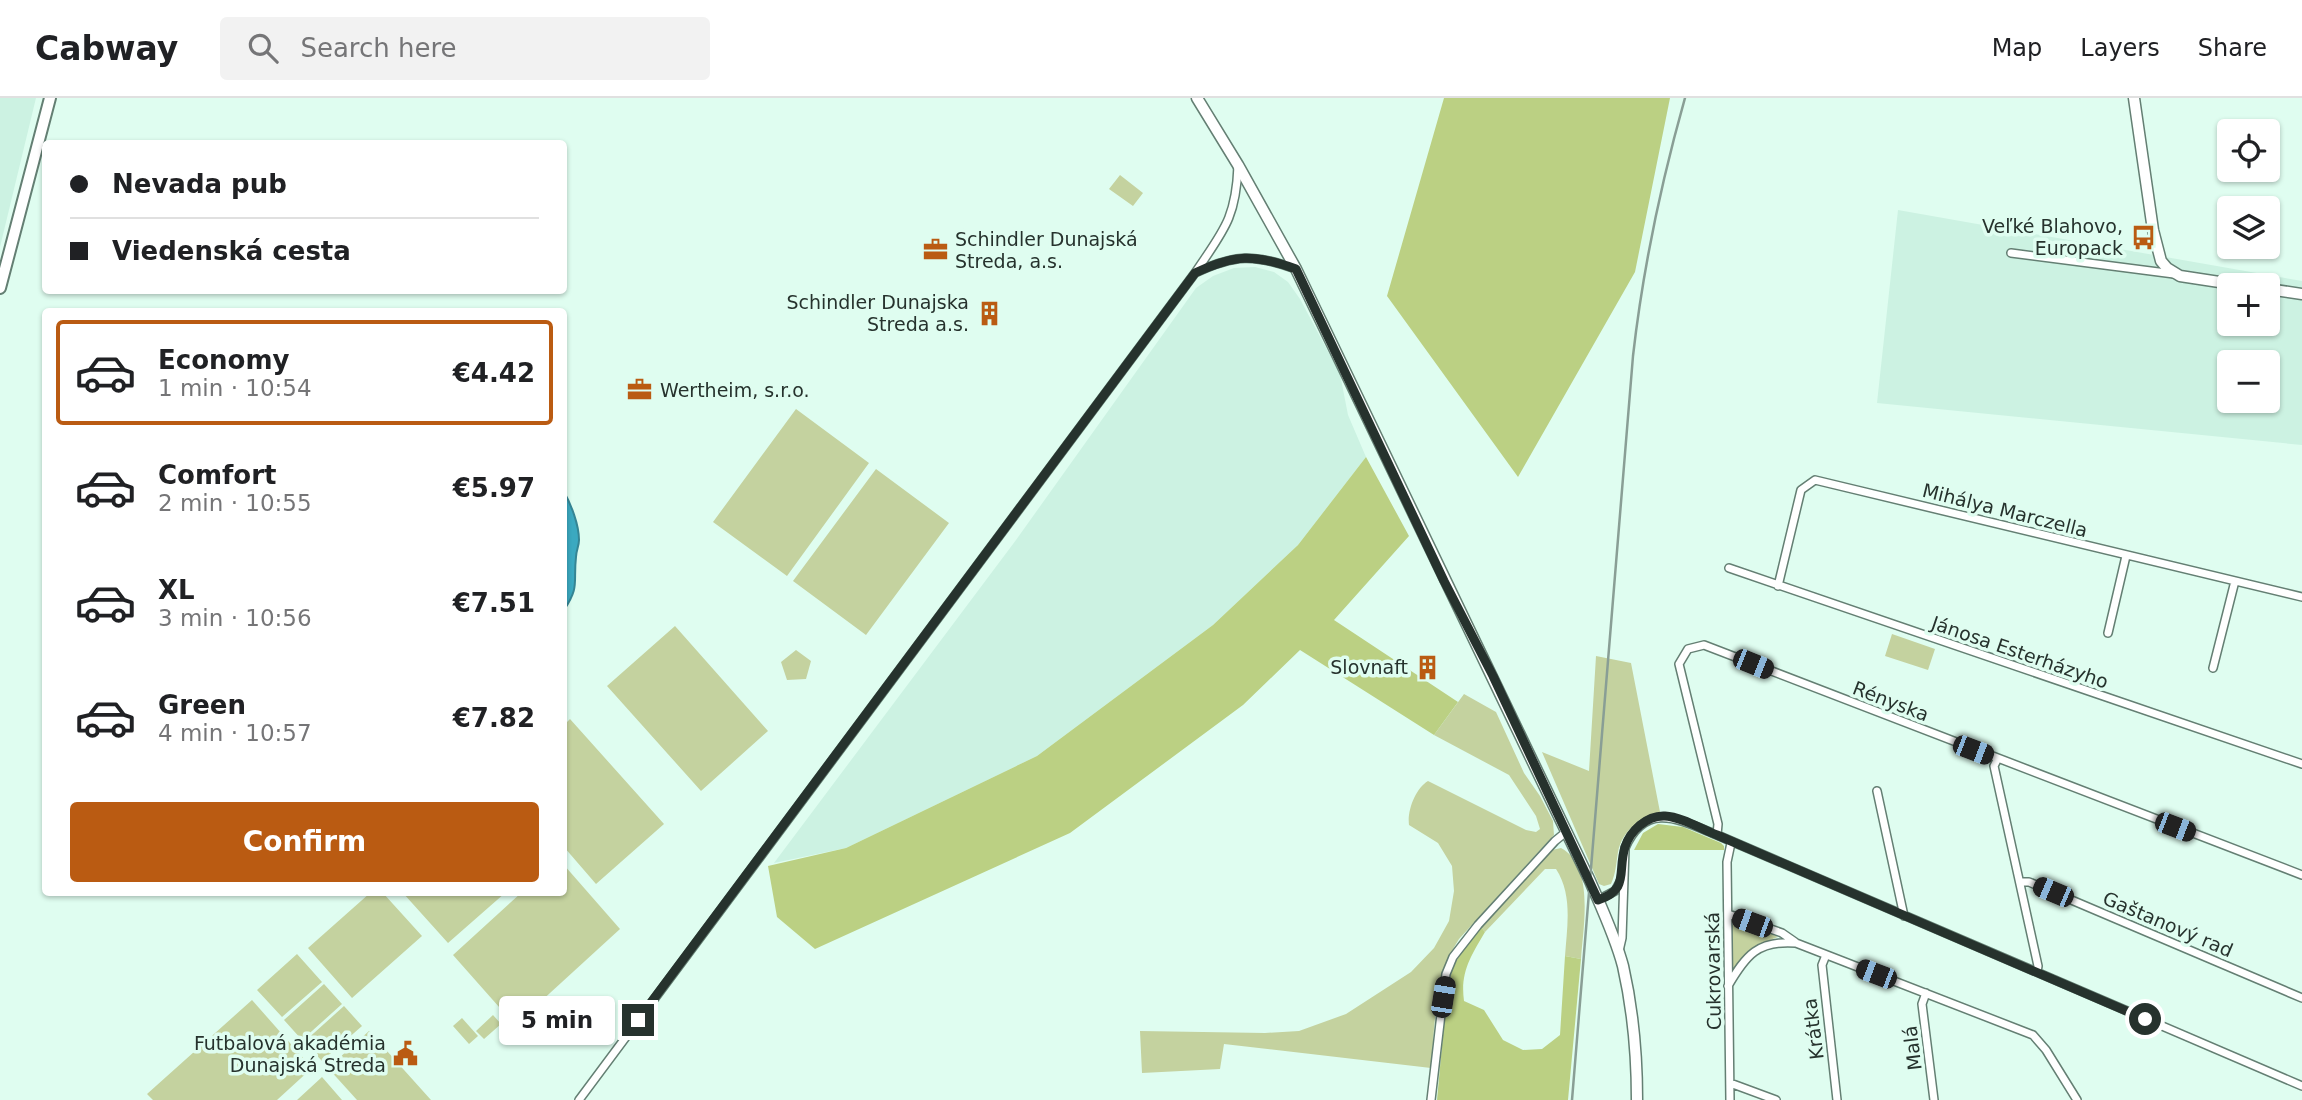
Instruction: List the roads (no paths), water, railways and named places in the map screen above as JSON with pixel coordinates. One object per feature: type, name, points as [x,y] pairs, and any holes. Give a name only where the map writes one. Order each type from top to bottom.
[{"type":"main road","points":[[0,288],[50,98]]},
{"type":"street","points":[[1197,98],[1296,269],[1598,900],[1619,952],[1633,1029],[1637,1100]]},
{"type":"street","points":[[2134,98],[2157,251],[2167,268],[2175,274]]},
{"type":"street","points":[[579,1100],[1195,273],[1232,215],[1237,191],[1238,165]]},
{"type":"street","points":[[2011,253],[2217,282]]},
{"type":"street","points":[[1195,273],[1222,261],[1245,257],[1260,258],[1296,269]]},
{"type":"street","points":[[2280,291],[2302,294]]},
{"type":"street","name":"Mihálya Marczella","points":[[1778,586],[1801,490],[1815,480],[2302,597]]},
{"type":"street","points":[[2108,633],[2126,556]]},
{"type":"street","name":"Jánosa Esterházyho","points":[[1729,568],[2302,764]]},
{"type":"street","points":[[2213,668],[2235,581]]},
{"type":"street","name":"Rényska","points":[[1717,835],[1718,824],[1679,664],[1688,649],[1704,645],[1997,760],[2302,875]]},
{"type":"street","points":[[1997,760],[1994,766],[2038,966],[2037,972]]},
{"type":"street","points":[[1877,791],[1904,916]]},
{"type":"street","points":[[1619,952],[1622,938],[1623,857],[1629,839],[1642,824],[1665,816],[1717,835],[2302,1086]]},
{"type":"street","points":[[1431,1100],[1445,985],[1452,957],[1478,925],[1566,832]]},
{"type":"street","name":"Cukrovarská","points":[[1730,1100],[1727,862],[1731,843]]},
{"type":"street","points":[[1598,900],[1615,891],[1622,876]]},
{"type":"street","name":"Gaštanový rad","points":[[2020,882],[2029,882],[2302,998]]},
{"type":"street","points":[[1728,914],[1782,933],[1796,943],[2033,1035],[2046,1050],[2076,1100]]},
{"type":"street","points":[[1728,986],[1736,970],[1754,951],[1777,942],[1796,943]]},
{"type":"street","name":"Krátka","points":[[1826,955],[1822,965],[1838,1100]]},
{"type":"street","name":"Malá","points":[[1926,993],[1922,1004],[1934,1100]]},
{"type":"street","points":[[1730,1083],[1776,1100]]},
{"type":"water","points":[[567,498],[578,528],[579,540],[574,590],[567,605]]},
{"type":"railway","points":[[1572,1100],[1633,356],[1654,226],[1685,98]]},
{"type":"place","name":"Veľké Blahovo, Europack","points":[[2143,237]]},
{"type":"place","name":"Schindler Dunajská Streda, a.s.","points":[[935,250]]},
{"type":"place","name":"Schindler Dunajska Streda a.s.","points":[[989,313]]},
{"type":"place","name":"Wertheim, s.r.o.","points":[[640,390]]},
{"type":"place","name":"Slovnaft","points":[[1428,667]]},
{"type":"place","name":"Futbalová akadémia Dunajská Streda","points":[[406,1054]]}]
